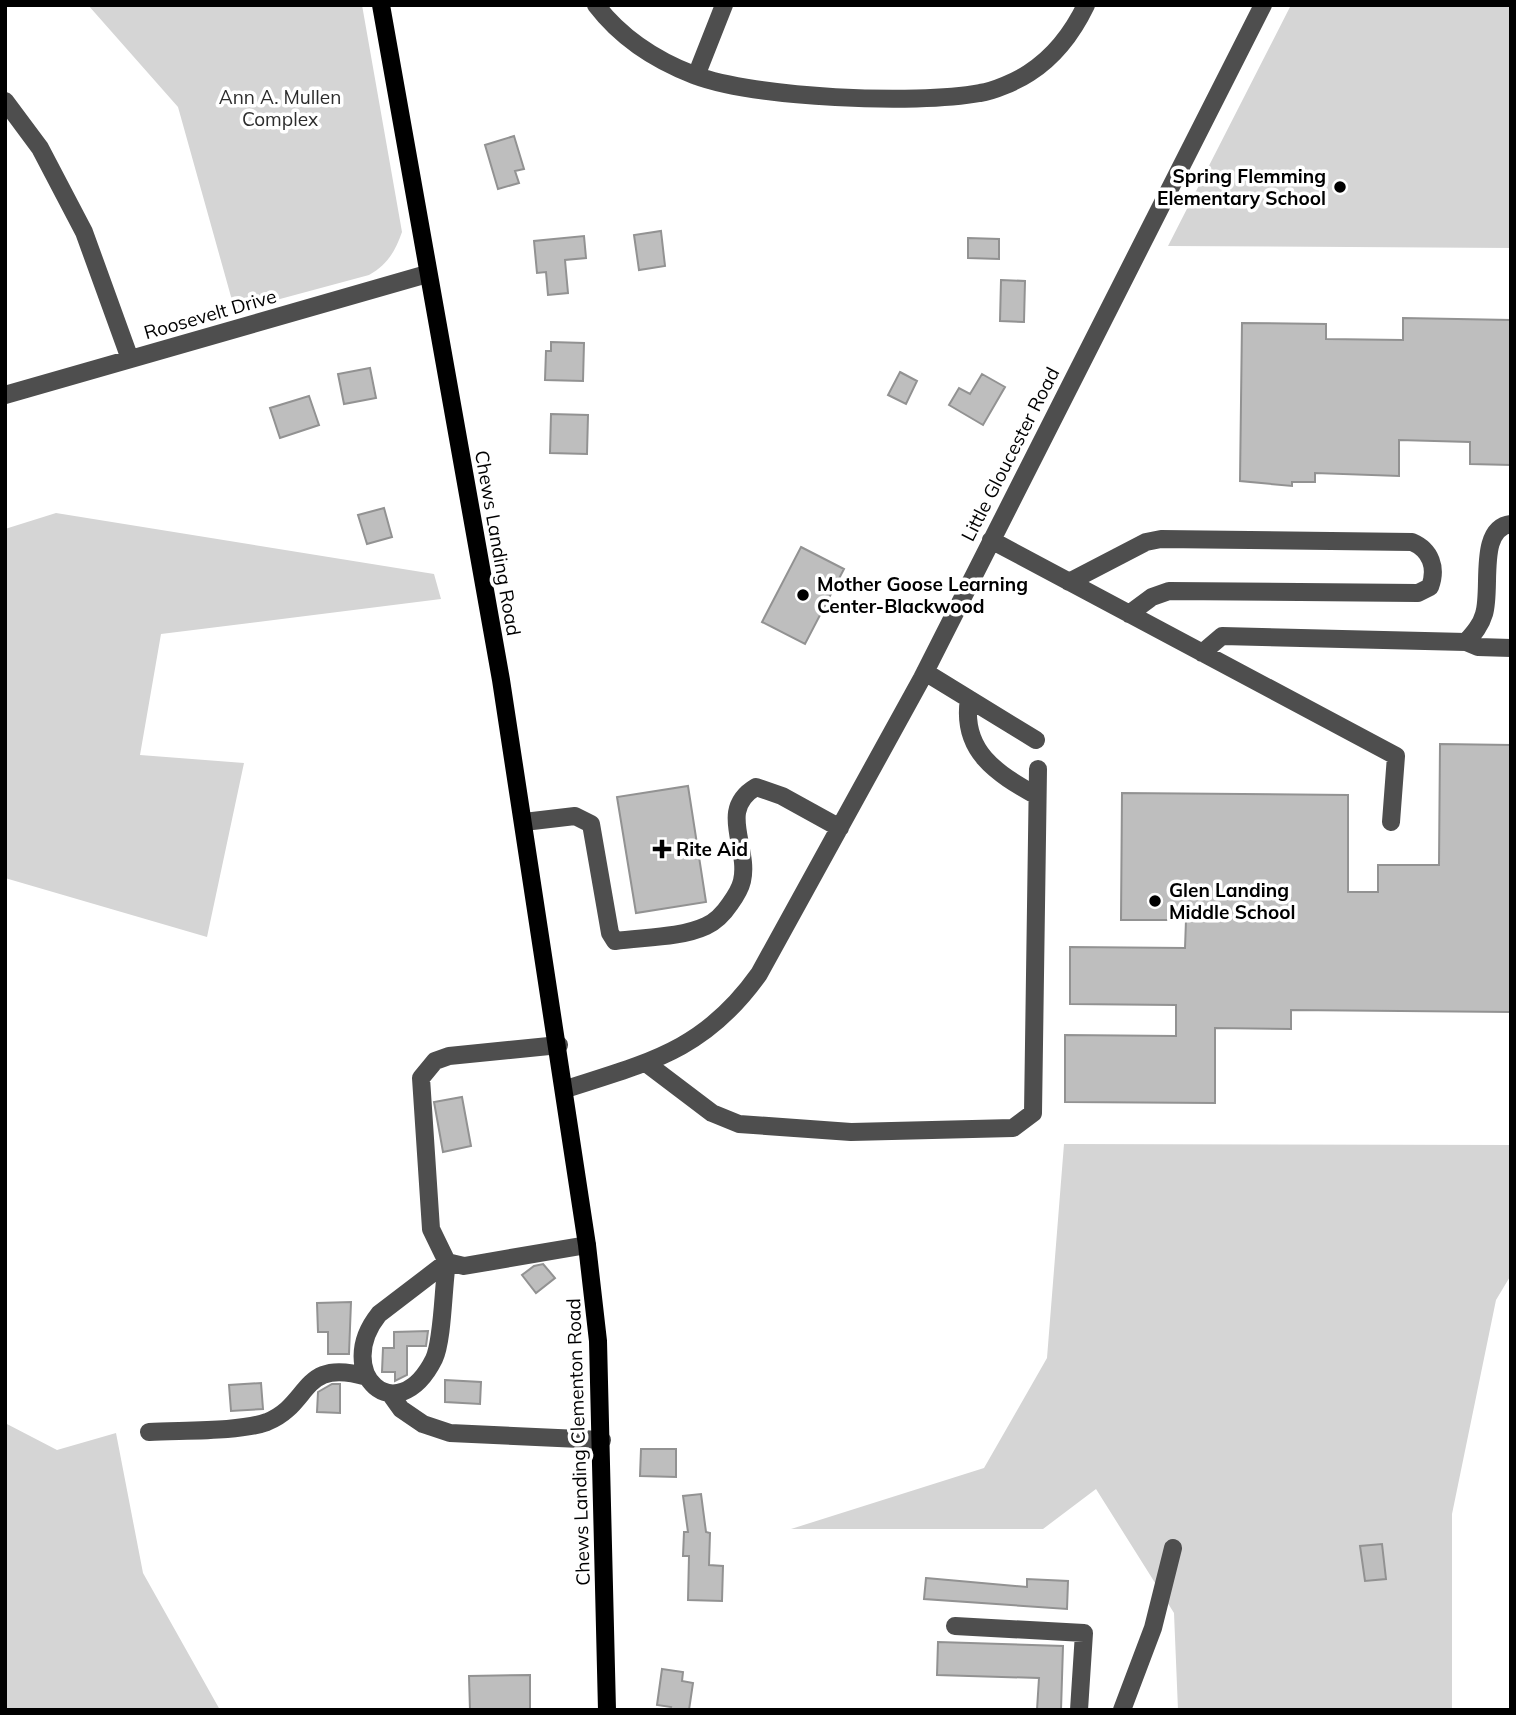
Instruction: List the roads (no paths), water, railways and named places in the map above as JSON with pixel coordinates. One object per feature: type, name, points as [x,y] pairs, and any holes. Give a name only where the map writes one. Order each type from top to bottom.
[{"type":"main road","name":"Chews Landing Road","points":[[381,5],[501,680],[566,1089]]},
{"type":"main road","name":"Chews Landing Clementon Road","points":[[566,1089],[598,1341],[607,1710]]},
{"type":"street","points":[[596,5],[642,51],[696,76],[744,87],[835,97],[981,93],[1028,74],[1072,33],[1086,5]]},
{"type":"street","points":[[696,76],[724,5]]},
{"type":"street","name":"Little Gloucester Road","points":[[566,1089],[665,1057],[704,1034],[740,1001],[759,974],[925,672],[1263,5]]},
{"type":"street","points":[[5,101],[40,148],[84,232],[130,359]]},
{"type":"street","name":"Roosevelt Drive","points":[[5,395],[427,274]]},
{"type":"street","points":[[1466,642],[1481,625],[1485,612],[1489,542],[1497,530],[1511,524]]},
{"type":"street","points":[[1069,582],[1146,542],[1160,539],[1412,542],[1421,546],[1432,559],[1430,587],[1418,593],[1169,591],[1153,597],[1129,614]]},
{"type":"street","points":[[991,540],[1396,756],[1391,822]]},
{"type":"street","points":[[1202,653],[1222,636],[1466,642],[1478,647],[1511,648]]},
{"type":"street","points":[[925,672],[1036,740]]},
{"type":"street","points":[[969,699],[968,729],[978,752],[1037,796]]},
{"type":"street","points":[[646,1063],[712,1113],[738,1124],[851,1132],[1013,1128],[1033,1113],[1038,769]]},
{"type":"street","points":[[524,822],[575,816],[591,824],[610,933],[615,941],[693,931],[709,925],[726,911],[743,878],[736,811],[744,794],[756,787],[782,796],[839,828]]},
{"type":"street","points":[[391,1395],[402,1393],[414,1384],[434,1358],[439,1342],[447,1262],[432,1229],[421,1078],[435,1061],[449,1056],[559,1045]]},
{"type":"street","points":[[587,1245],[474,1265],[447,1262],[379,1314],[363,1341],[362,1359],[367,1377],[379,1390],[391,1395],[401,1409],[423,1424],[450,1433],[602,1440]]},
{"type":"street","points":[[149,1432],[266,1423],[290,1404],[307,1385],[326,1373],[345,1371],[367,1377]]},
{"type":"street","points":[[1122,1710],[1153,1628],[1173,1548]]},
{"type":"street","points":[[955,1626],[1084,1633],[1079,1710]]},
{"type":"place","name":"Spring Flemming Elementary School","points":[[1340,187]]},
{"type":"place","name":"Mother Goose Learning Center-Blackwood","points":[[803,595]]},
{"type":"place","name":"Rite Aid","points":[[662,849]]},
{"type":"place","name":"Glen Landing Middle School","points":[[1155,901]]},
{"type":"park label","name":"Ann A. Mullen Complex","points":[[280,108]]}]
